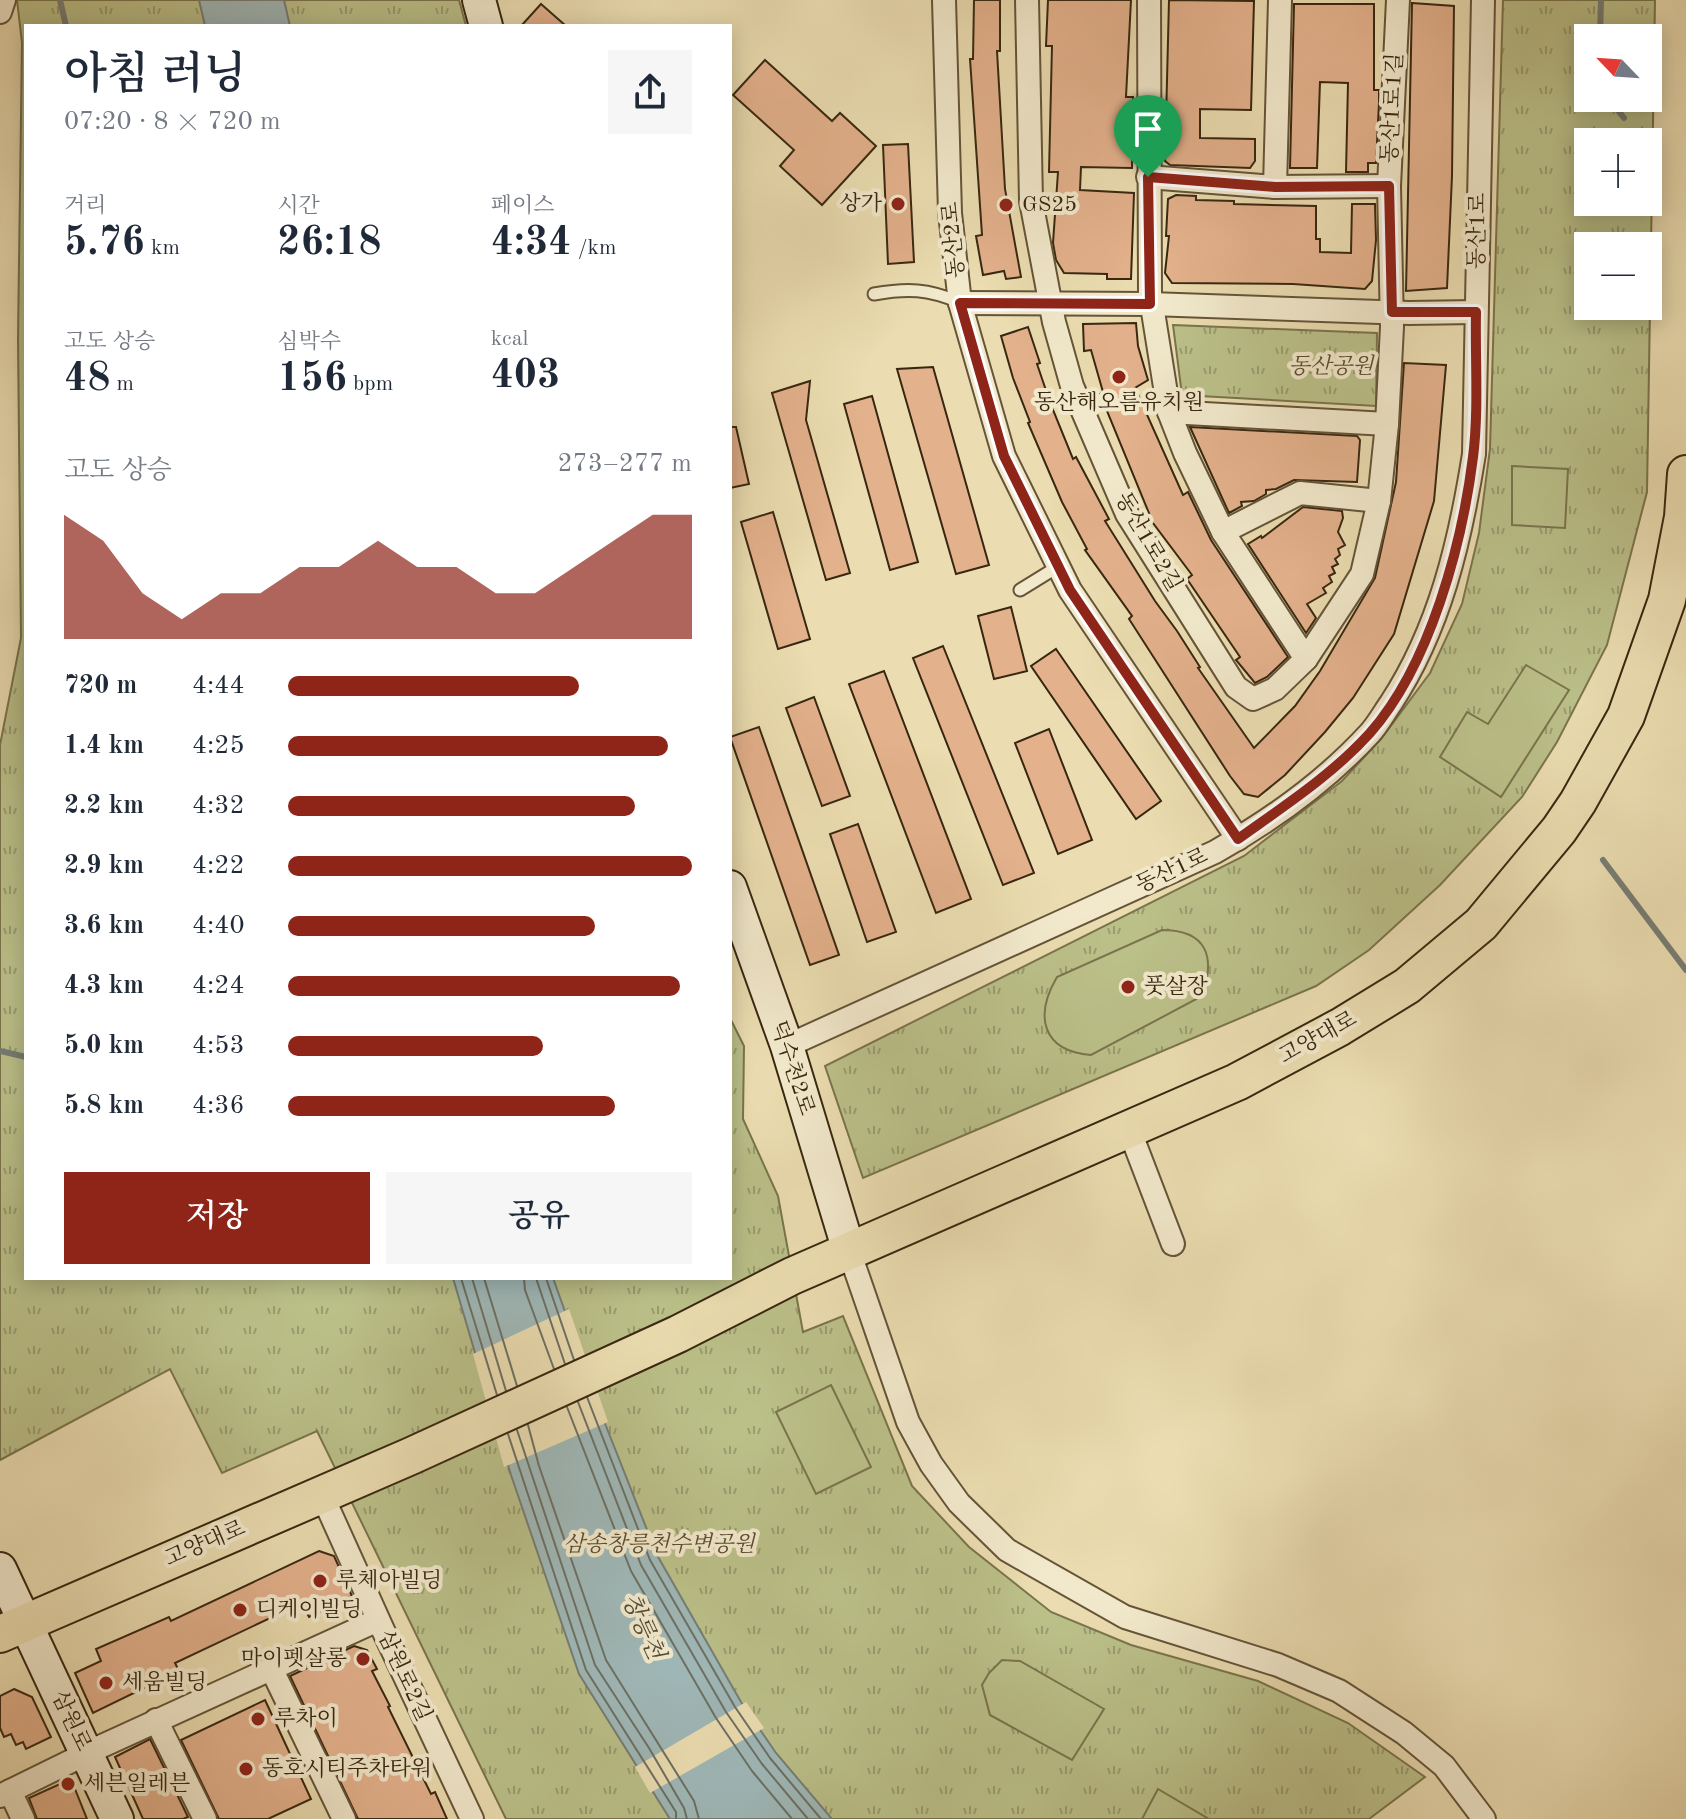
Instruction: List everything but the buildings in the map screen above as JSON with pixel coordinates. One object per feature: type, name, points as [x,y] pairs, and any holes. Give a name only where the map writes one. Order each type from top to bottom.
[{"type":"main road","name":"고양대로","points":[[12,1628],[411,1456],[678,1334],[792,1276],[1237,1082],[1340,1027],[1407,986],[1481,924],[1559,830],[1626,716],[1667,600],[1683,517],[1686,474]]},
{"type":"street","points":[[0,12],[4,0]]},
{"type":"street","points":[[479,0],[485,24]]},
{"type":"street","name":"동산2로","points":[[944,0],[950,213],[960,303],[1004,456],[1070,590],[1238,839]]},
{"type":"street","points":[[1027,0],[1031,201],[1051,304]]},
{"type":"street","points":[[1149,0],[1150,304],[1169,412],[1223,532],[1306,659]]},
{"type":"street","points":[[1275,187],[1280,0]]},
{"type":"street","name":"동산1로1길","points":[[1392,312],[1389,186],[1398,0]]},
{"type":"street","name":"동산1로","points":[[787,1046],[1238,839],[1333,770],[1372,731],[1412,670],[1444,593],[1463,522],[1474,454],[1483,0]]},
{"type":"street","points":[[1148,177],[1275,187],[1389,186]]},
{"type":"street","points":[[960,303],[1476,312]]},
{"type":"street","name":"동산1로2길","points":[[1051,304],[1072,386],[1127,514],[1236,687],[1253,699],[1275,689],[1306,659],[1362,574],[1379,501],[1387,424],[1392,312]]},
{"type":"street","points":[[1169,412],[1387,424]]},
{"type":"street","points":[[1223,532],[1300,493],[1379,501]]},
{"type":"street","name":"덕수천2로","points":[[732,893],[787,1046],[849,1251]]},
{"type":"street","points":[[1129,1129],[1173,1244]]},
{"type":"street","points":[[849,1251],[908,1422],[931,1464],[959,1503],[1007,1550],[1125,1617],[1278,1665],[1339,1691],[1404,1733],[1444,1766],[1484,1819]]},
{"type":"street","name":"삼원로2길","points":[[322,1495],[472,1819]]},
{"type":"street","name":"삼원로","points":[[0,1569],[12,1628],[86,1753],[117,1819]]},
{"type":"street","name":"삼원로2길","points":[[5,1793],[156,1720],[378,1620]]},
{"type":"street","points":[[272,1670],[344,1819]]},
{"type":"street","points":[[156,1720],[205,1819]]},
{"type":"street","points":[[5,1793],[23,1819]]},
{"type":"lane","points":[[874,294],[894,290],[931,290],[960,303]]},
{"type":"lane","points":[[1020,590],[1059,566]]},
{"type":"green space","name":"삼송창릉천수변공원","points":[[17,0],[459,0],[465,24],[24,24],[24,1280],[732,1280],[732,1022],[744,1046],[743,1119],[778,1196],[803,1332],[843,1316],[912,1486],[969,1547],[1051,1612],[1131,1645],[1258,1681],[1348,1723],[1425,1777],[1369,1819],[506,1819],[317,1431],[222,1473],[170,1369],[0,1460],[0,745],[21,638],[18,338],[22,43]]},
{"type":"green space","points":[[1503,0],[1655,0],[1655,24],[1574,24],[1574,112],[1653,112],[1653,128],[1574,128],[1574,216],[1651,216],[1651,232],[1574,232],[1574,320],[1650,320],[1647,492],[1607,645],[1557,742],[1522,797],[1440,885],[1369,950],[1316,986],[863,1178],[825,1066],[1244,856],[1342,781],[1381,739],[1430,673],[1462,604],[1479,533],[1490,449]]},
{"type":"green space","name":"동산공원","points":[[1173,325],[1377,333],[1376,406],[1182,395]]},
{"type":"green space","points":[[1512,466],[1568,469],[1565,528],[1512,525]]},
{"type":"green space","points":[[1526,665],[1569,690],[1501,797],[1440,757],[1467,712],[1488,724]]},
{"type":"green space","name":"풋살장","points":[[1162,930],[1189,935],[1204,948],[1208,969],[1202,996],[1091,1055],[1062,1047],[1053,1039],[1045,1018],[1050,991],[1057,977]]},
{"type":"green space","points":[[831,1385],[871,1467],[816,1494],[776,1412]]},
{"type":"green space","points":[[1002,1660],[1020,1661],[1104,1709],[1072,1760],[990,1715],[982,1685]]},
{"type":"green space","points":[[1158,1789],[1209,1819],[1142,1819]]},
{"type":"water","points":[[199,0],[284,0],[290,24],[205,24]]},
{"type":"water","name":"창릉천","points":[[454,1280],[554,1280],[657,1555],[741,1702],[776,1753],[832,1819],[670,1819],[579,1674],[511,1475]]},
{"type":"pier","points":[[569,1309],[608,1422],[504,1467],[473,1354]]},
{"type":"pier","points":[[746,1702],[764,1728],[650,1793],[635,1767]]},
{"type":"waterway","points":[[60,0],[66,24]]},
{"type":"waterway","points":[[1600,24],[1601,0]]},
{"type":"waterway","points":[[1619,112],[1624,118]]},
{"type":"waterway","points":[[1603,860],[1686,970]]},
{"type":"waterway","points":[[0,1051],[24,1057]]},
{"type":"place","name":"상가","points":[[898,204]]},
{"type":"place","name":"GS25","points":[[1006,205]]},
{"type":"place","name":"동산해오름유치원","points":[[1119,377]]},
{"type":"place","name":"풋살장","points":[[1128,987]]},
{"type":"place","name":"루체아빌딩","points":[[320,1581]]},
{"type":"place","name":"디케이빌딩","points":[[240,1610]]},
{"type":"place","name":"마이펫살롱","points":[[363,1659]]},
{"type":"place","name":"세움빌딩","points":[[106,1683]]},
{"type":"place","name":"루차이","points":[[258,1719]]},
{"type":"place","name":"동호시티주차타워","points":[[246,1769]]},
{"type":"place","name":"세븐일레븐","points":[[68,1784]]},
{"type":"route","points":[[1148,177],[1275,187],[1389,186],[1392,312],[1476,312],[1474,454],[1463,522],[1444,593],[1412,670],[1372,731],[1333,770],[1238,839],[1070,590],[1004,456],[960,303],[1150,304],[1148,177]]}]
